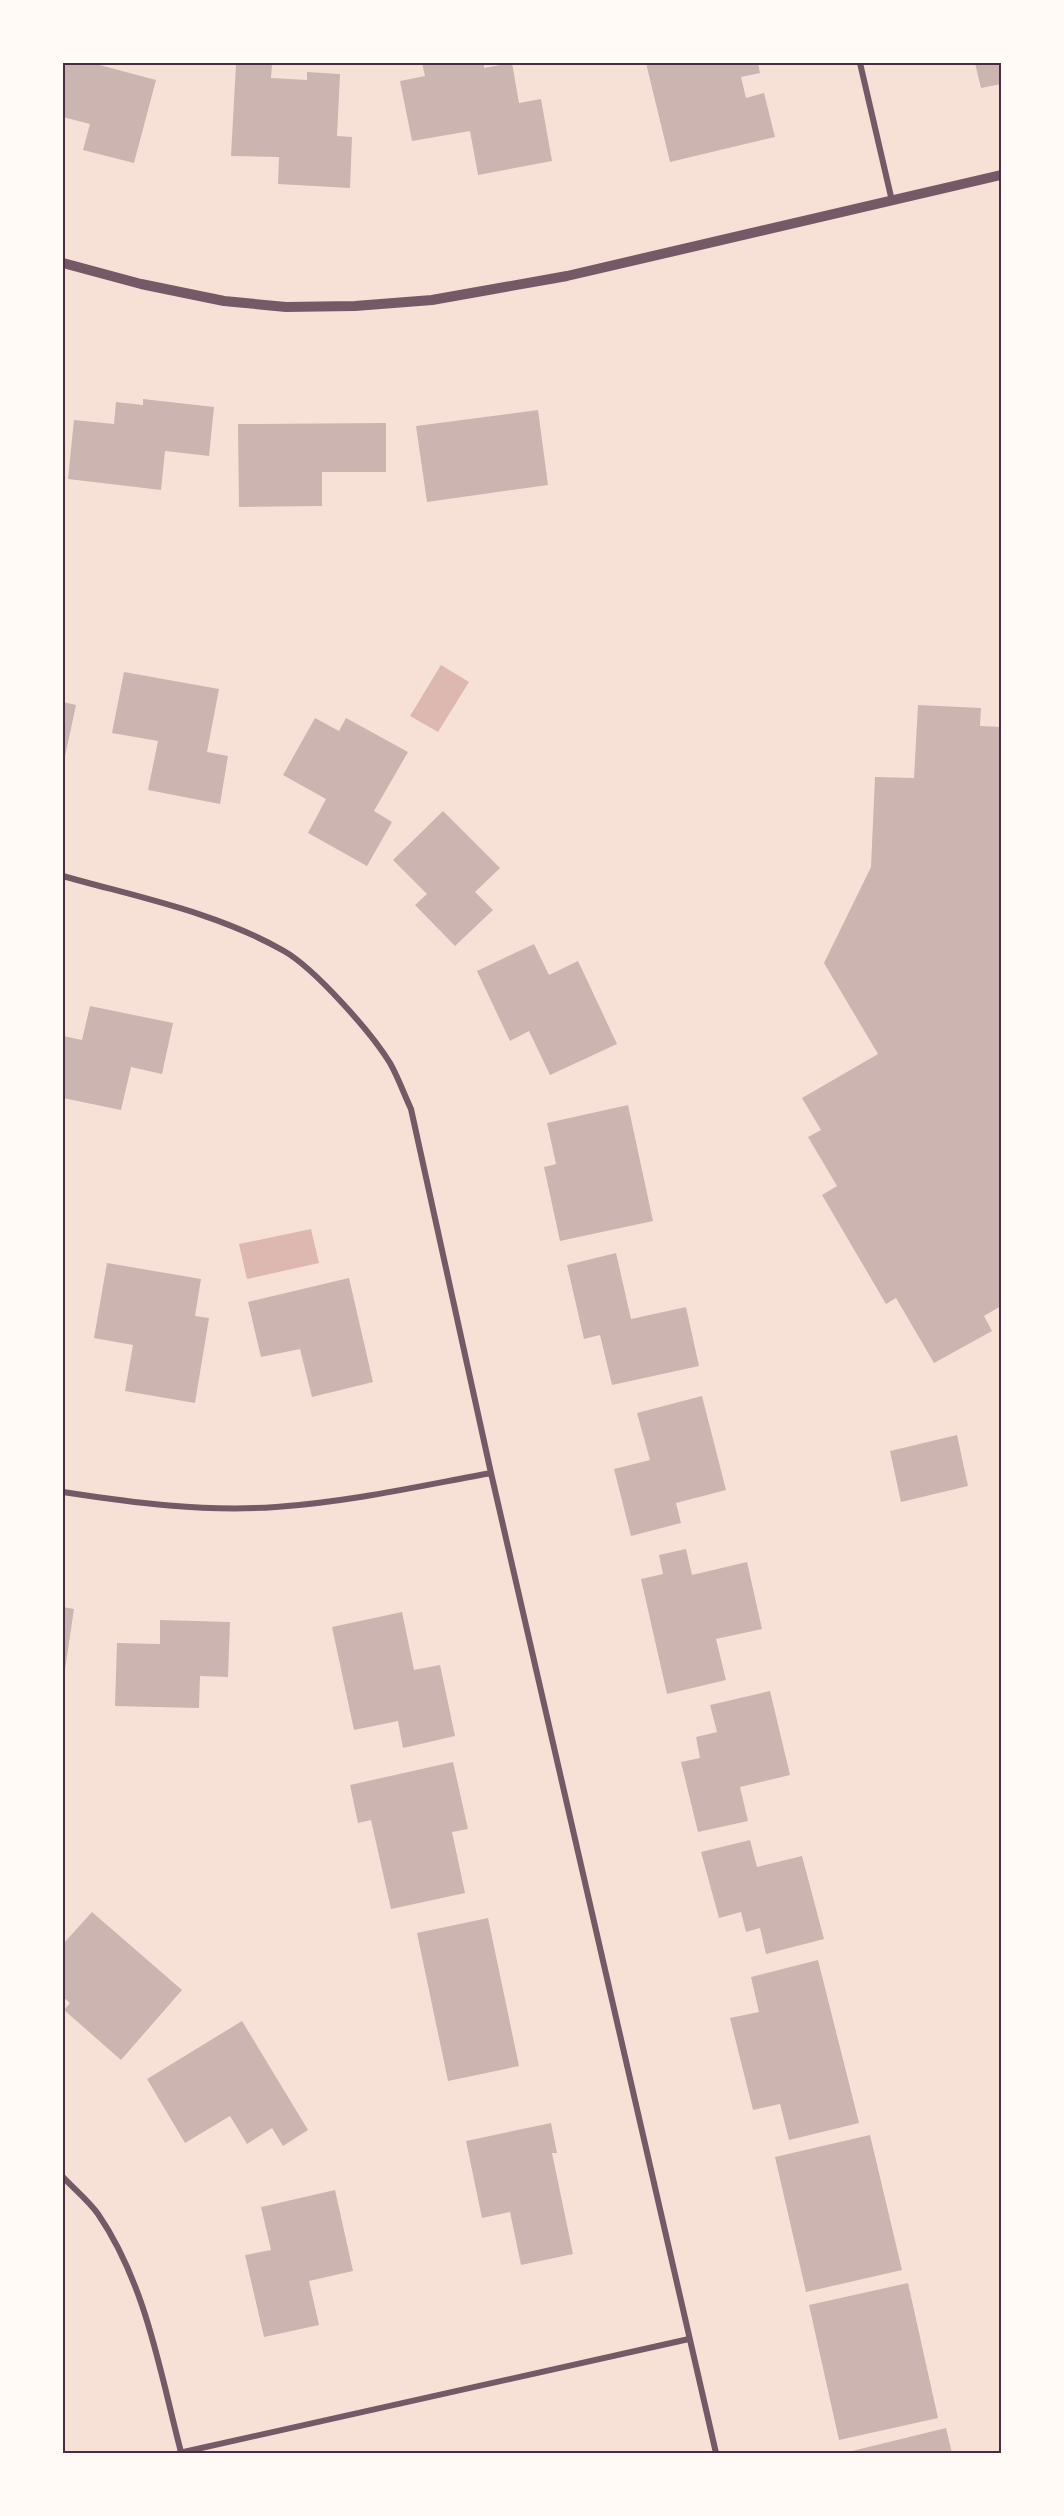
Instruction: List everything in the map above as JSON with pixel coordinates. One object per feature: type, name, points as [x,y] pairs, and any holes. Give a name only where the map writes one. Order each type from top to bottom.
[{"type":"street","points":[[860,63],[893,201]]},
{"type":"street","points":[[63,263],[141,284],[224,301],[286,307],[366,305],[432,300],[567,276],[1001,175]]},
{"type":"street","points":[[63,876],[222,921],[285,951],[323,983],[364,1029],[390,1063],[411,1109],[491,1473],[716,2453]]},
{"type":"street","points":[[63,1492],[151,1505],[275,1507],[359,1498],[491,1473]]},
{"type":"street","points":[[63,2177],[97,2212],[126,2264],[140,2296],[180,2453],[689,2339]]},
{"type":"shaded area","points":[[441,665],[469,682],[438,732],[410,716]]},
{"type":"shaded area","points":[[311,1229],[319,1263],[247,1279],[239,1244]]},
{"type":"building","points":[[63,63],[92,63],[156,80],[134,163],[83,150],[90,124],[63,117]]},
{"type":"building","points":[[422,63],[484,63],[484,68],[512,63],[519,103],[541,99],[552,161],[478,175],[470,131],[412,141],[400,81],[425,76]]},
{"type":"building","points":[[646,63],[758,63],[760,73],[741,77],[746,98],[764,93],[775,137],[670,162]]},
{"type":"building","points":[[975,63],[1001,63],[1001,84],[981,88]]},
{"type":"building","points":[[236,64],[272,65],[271,78],[307,80],[307,72],[340,74],[337,136],[352,137],[350,188],[278,184],[279,157],[231,156]]},
{"type":"building","points":[[143,399],[214,407],[209,456],[165,451],[161,490],[68,479],[74,420],[114,424],[116,402],[143,405]]},
{"type":"building","points":[[538,410],[548,485],[427,502],[416,426]]},
{"type":"building","points":[[386,423],[386,472],[322,472],[322,506],[239,507],[238,424]]},
{"type":"building","points":[[124,672],[219,689],[207,752],[228,756],[220,804],[148,790],[158,741],[112,733]]},
{"type":"building","points":[[63,702],[76,705],[64,761],[63,761]]},
{"type":"building","points":[[918,705],[981,708],[980,726],[1001,727],[1001,1306],[984,1316],[992,1331],[934,1363],[896,1298],[886,1304],[822,1195],[837,1186],[808,1137],[821,1130],[802,1098],[878,1054],[824,963],[871,867],[875,777],[914,778]]},
{"type":"building","points":[[315,718],[339,731],[346,718],[408,752],[374,811],[392,822],[367,866],[308,833],[326,799],[283,775]]},
{"type":"building","points":[[443,811],[500,868],[475,892],[493,910],[455,946],[415,905],[427,894],[393,860]]},
{"type":"building","points":[[534,944],[549,975],[578,961],[617,1044],[550,1075],[529,1031],[510,1041],[477,971]]},
{"type":"building","points":[[90,1006],[173,1023],[162,1074],[131,1067],[121,1110],[63,1098],[63,1036],[82,1040]]},
{"type":"building","points":[[628,1105],[653,1221],[560,1241],[544,1167],[556,1164],[547,1123]]},
{"type":"building","points":[[616,1253],[631,1319],[686,1307],[699,1366],[612,1385],[600,1335],[584,1339],[567,1265]]},
{"type":"building","points":[[107,1263],[201,1279],[195,1316],[209,1318],[195,1403],[125,1391],[133,1345],[94,1338]]},
{"type":"building","points":[[349,1278],[373,1382],[312,1397],[300,1349],[261,1357],[248,1302]]},
{"type":"building","points":[[702,1396],[726,1490],[676,1503],[681,1523],[631,1536],[614,1469],[650,1460],[637,1413]]},
{"type":"building","points":[[957,1435],[968,1486],[901,1502],[890,1451]]},
{"type":"building","points":[[686,1549],[692,1575],[747,1562],[762,1629],[716,1639],[726,1680],[667,1694],[641,1579],[663,1574],[659,1555]]},
{"type":"building","points":[[63,1607],[74,1609],[64,1676],[63,1676]]},
{"type":"building","points":[[402,1612],[414,1670],[440,1665],[455,1736],[403,1748],[398,1721],[354,1730],[332,1627]]},
{"type":"building","points":[[160,1620],[230,1622],[228,1677],[200,1676],[199,1708],[115,1706],[117,1643],[160,1644]]},
{"type":"building","points":[[770,1691],[790,1775],[740,1787],[748,1821],[698,1832],[681,1762],[700,1758],[696,1737],[717,1732],[710,1705]]},
{"type":"building","points":[[453,1762],[468,1829],[452,1832],[465,1893],[391,1909],[371,1820],[358,1823],[350,1785]]},
{"type":"building","points":[[750,1840],[757,1867],[802,1856],[824,1939],[766,1954],[760,1928],[746,1932],[741,1912],[719,1918],[701,1852]]},
{"type":"building","points":[[92,1912],[182,1990],[121,2060],[64,2010],[70,2003],[63,1997],[63,1944]]},
{"type":"building","points":[[488,1918],[519,2066],[448,2081],[417,1933]]},
{"type":"building","points":[[818,1960],[859,2123],[789,2140],[780,2104],[753,2110],[730,2018],[759,2012],[751,1977]]},
{"type":"building","points":[[242,2021],[308,2130],[283,2146],[272,2128],[247,2144],[230,2116],[185,2143],[147,2079]]},
{"type":"building","points":[[551,2123],[557,2153],[552,2153],[573,2254],[521,2265],[510,2212],[482,2218],[466,2141]]},
{"type":"building","points":[[870,2135],[902,2270],[806,2292],[775,2157]]},
{"type":"building","points":[[335,2190],[353,2271],[309,2281],[319,2325],[264,2337],[245,2255],[271,2250],[261,2207]]},
{"type":"building","points":[[908,2283],[938,2418],[839,2440],[809,2305]]},
{"type":"building","points":[[946,2428],[952,2453],[848,2453],[848,2452]]}]
